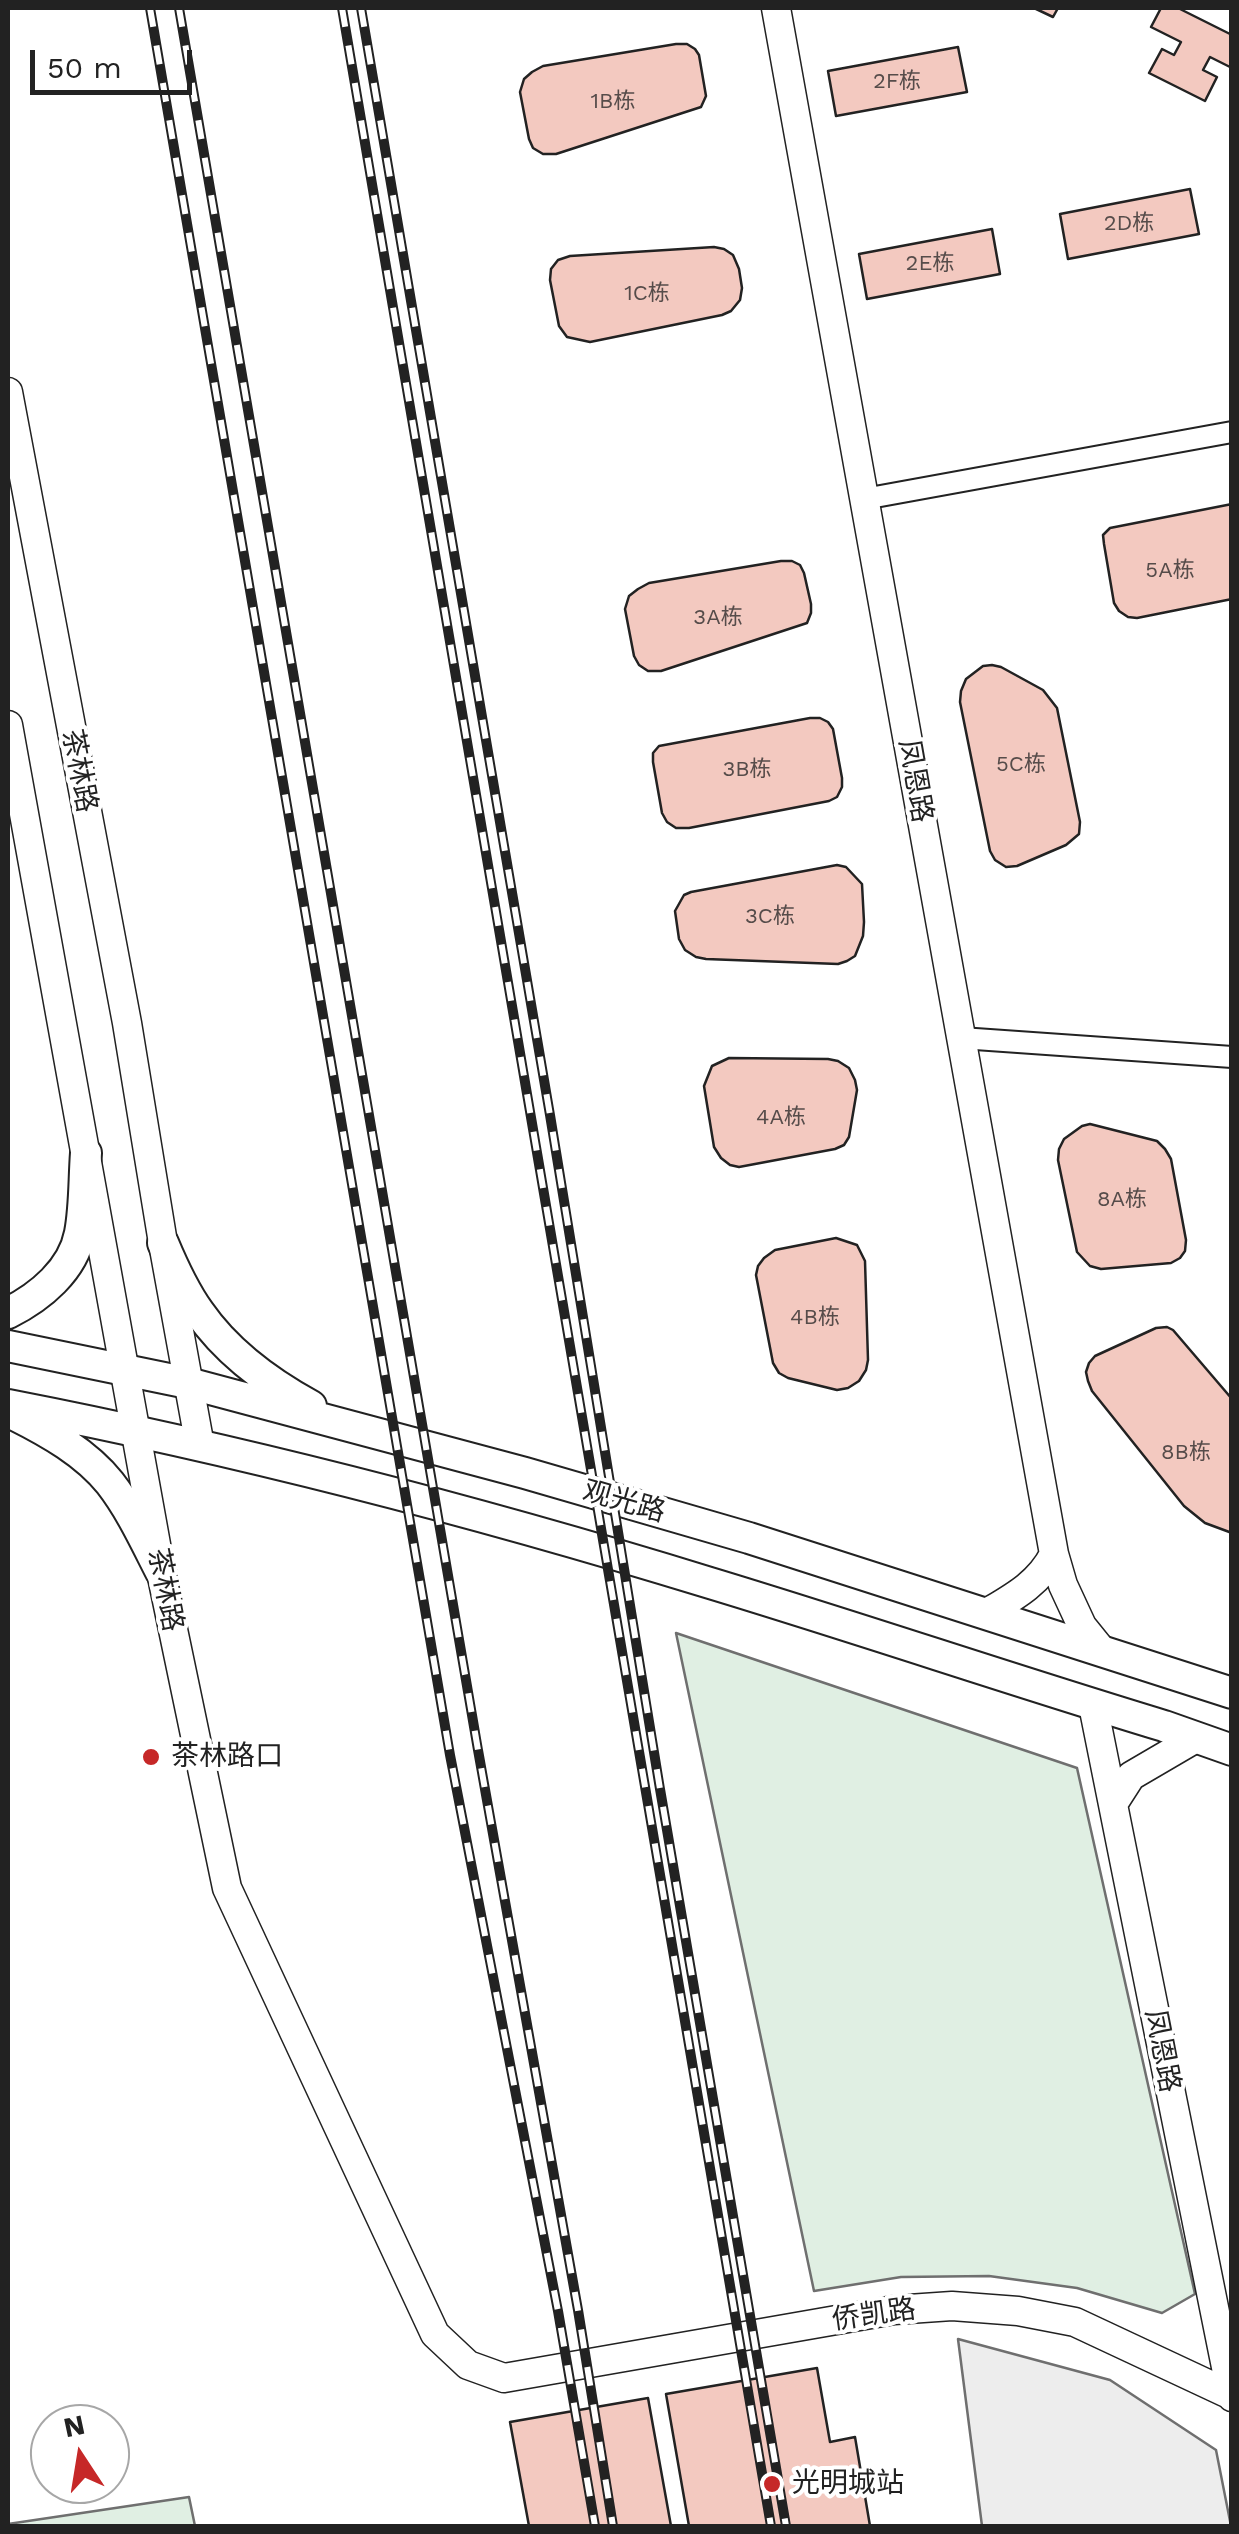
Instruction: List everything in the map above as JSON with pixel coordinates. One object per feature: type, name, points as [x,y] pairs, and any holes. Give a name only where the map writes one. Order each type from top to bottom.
[{"type":"main road","points":[[8,1313],[55,1280],[71,1256],[80,1233],[86,1153]]},
{"type":"main road","points":[[163,1243],[178,1278],[222,1339],[276,1384],[348,1427]]},
{"type":"main road","name":"观光路","points":[[8,1346],[188,1383],[524,1473],[749,1538],[1232,1693]]},
{"type":"main road","points":[[8,1408],[75,1450],[108,1479],[131,1512],[161,1572]]},
{"type":"main road","name":"观光路","points":[[8,1408],[134,1430],[481,1516],[691,1577],[1232,1750]]},
{"type":"street","name":"凤恩路","points":[[776,8],[1054,1554],[1082,1626],[1103,1652]]},
{"type":"street","name":"茶林路","points":[[8,392],[127,1023],[200,1446]]},
{"type":"street","points":[[864,499],[1232,432]]},
{"type":"street","name":"茶林路","points":[[8,725],[134,1430],[227,1888],[436,2334],[468,2366],[504,2378]]},
{"type":"street","points":[[961,1038],[1232,1058]]},
{"type":"street","points":[[985,1614],[1022,1592],[1048,1566],[1054,1554]]},
{"type":"street","name":"凤恩路","points":[[1092,1705],[1231,2396]]},
{"type":"street","points":[[1112,1804],[1131,1776],[1196,1738]]},
{"type":"street","name":"侨凯路","points":[[504,2378],[894,2310],[952,2306],[1018,2310],[1075,2322],[1231,2396]]},
{"type":"green space","points":[[676,1633],[1077,1768],[1195,2294],[1162,2313],[1077,2288],[989,2276],[901,2277],[814,2291]]},
{"type":"green space","points":[[189,2497],[195,2526],[8,2526],[8,2524]]},
{"type":"shaded area","points":[[958,2339],[1110,2380],[1216,2450],[1231,2526],[982,2526]]},
{"type":"building","points":[[1034,8],[1058,8],[1053,17]]},
{"type":"building","points":[[1161,8],[1178,8],[1232,35],[1232,68],[1210,57],[1203,70],[1217,77],[1205,101],[1149,73],[1162,49],[1174,55],[1181,42],[1151,27]]},
{"type":"building","points":[[687,44],[699,55],[706,96],[701,107],[556,154],[543,154],[533,148],[520,92],[524,79],[532,72],[543,66]]},
{"type":"building","points":[[958,47],[967,92],[836,116],[828,71]]},
{"type":"building","points":[[1190,189],[1199,234],[1068,259],[1060,214]]},
{"type":"building","points":[[992,229],[1000,274],[867,299],[859,254]]},
{"type":"building","points":[[714,247],[733,255],[739,269],[740,300],[731,311],[590,342],[567,337],[559,326],[550,280],[551,269],[558,260]]},
{"type":"building","points":[[1232,504],[1232,599],[1137,618],[1119,611],[1114,603],[1103,535],[1110,528]]},
{"type":"building","points":[[781,561],[800,565],[804,573],[811,604],[807,623],[661,671],[648,671],[639,665],[625,609],[629,596],[638,589],[649,583]]},
{"type":"building","points":[[992,665],[1043,690],[1057,708],[1080,822],[1079,834],[1066,845],[1017,866],[1006,867],[990,851],[960,702],[966,679],[983,666]]},
{"type":"building","points":[[820,718],[833,729],[842,778],[837,797],[689,828],[676,828],[667,822],[653,762],[653,753],[659,746]]},
{"type":"building","points":[[837,865],[846,867],[862,884],[863,936],[855,956],[847,961],[838,964],[706,959],[685,950],[679,939],[675,911],[684,895]]},
{"type":"building","points":[[729,1058],[828,1059],[849,1068],[857,1090],[849,1137],[844,1145],[739,1167],[730,1165],[714,1147],[704,1086],[712,1066]]},
{"type":"building","points":[[1090,1124],[1157,1141],[1165,1149],[1171,1159],[1186,1240],[1180,1258],[1171,1263],[1101,1269],[1090,1266],[1077,1252],[1059,1149],[1064,1139]]},
{"type":"building","points":[[836,1238],[857,1245],[865,1261],[868,1360],[859,1381],[837,1390],[779,1373],[773,1363],[756,1275],[764,1258],[775,1250]]},
{"type":"building","points":[[1167,1327],[1232,1399],[1232,1533],[1205,1523],[1184,1506],[1088,1381],[1086,1372],[1095,1356],[1156,1328]]},
{"type":"building","name":"光明城站","points":[[817,2368],[830,2442],[855,2437],[870,2526],[689,2526],[666,2394]]},
{"type":"building","points":[[648,2398],[671,2526],[529,2526],[510,2422]]},
{"type":"railway","points":[[150,8],[450,1755],[558,2311],[595,2526]]},
{"type":"railway","points":[[179,8],[613,2526]]},
{"type":"railway","points":[[342,8],[771,2526]]},
{"type":"railway","points":[[361,8],[786,2526]]},
{"type":"place","name":"茶林路口","points":[[151,1757]]},
{"type":"place","name":"光明城站","points":[[772,2484]]}]
